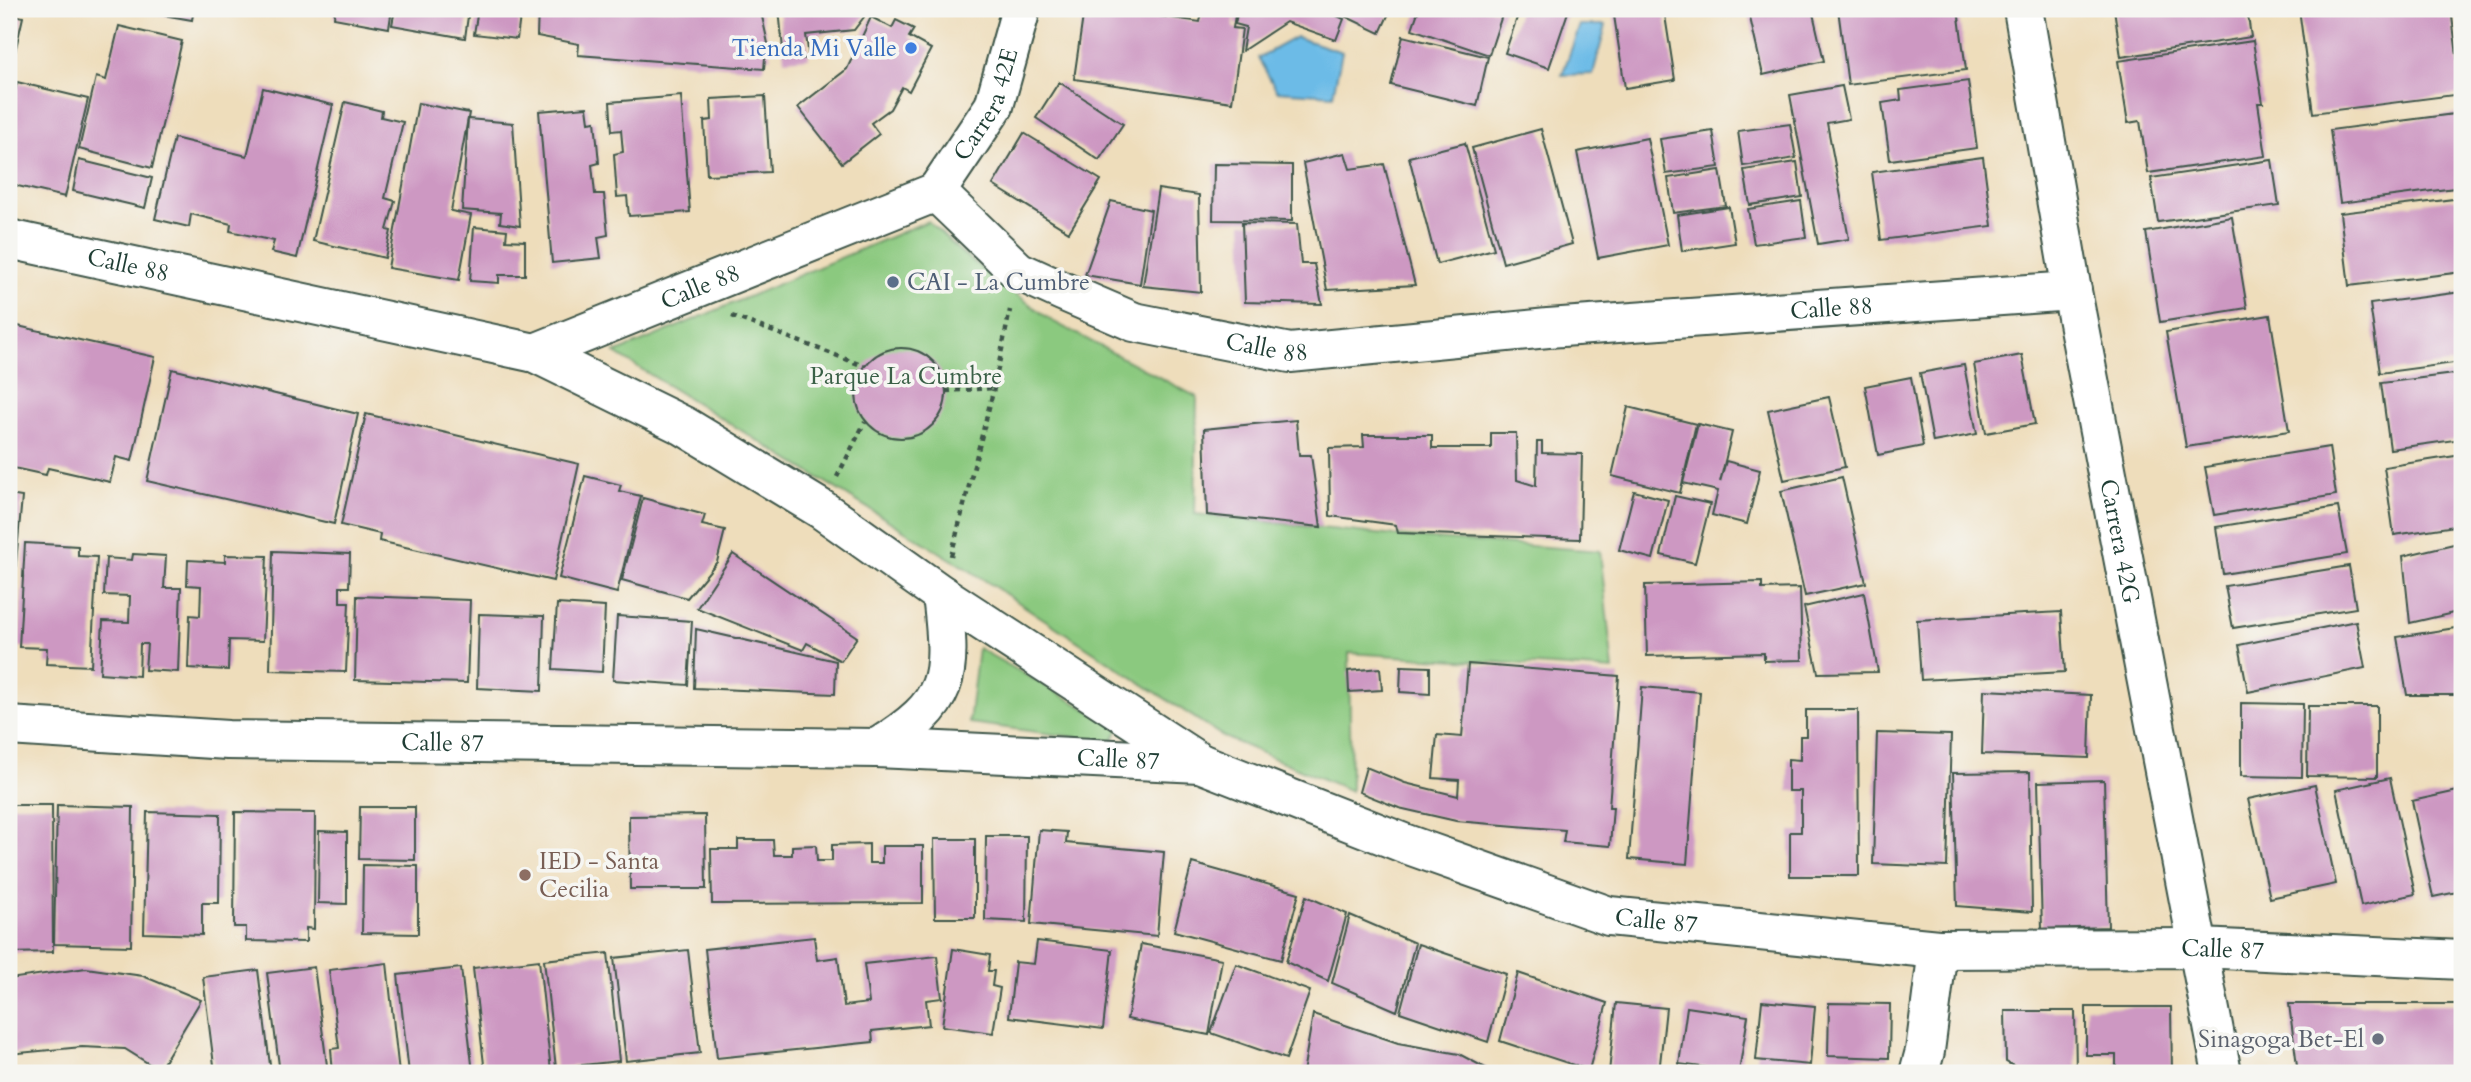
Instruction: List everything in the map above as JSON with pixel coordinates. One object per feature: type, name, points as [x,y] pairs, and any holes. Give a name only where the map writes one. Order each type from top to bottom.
[{"type":"street","name":"Carrera 42E","points":[[936,192],[994,106],[1021,9]]},
{"type":"street","name":"Carrera 42G","points":[[2023,9],[2072,291],[2222,1073]]},
{"type":"street","name":"Calle 88","points":[[535,353],[936,192],[1018,271],[1134,322],[1290,353],[1548,328],[2072,291]]},
{"type":"street","name":"Calle 88","points":[[9,239],[535,353],[684,426],[821,509],[942,595],[1200,763]]},
{"type":"street","points":[[877,748],[912,726],[930,709],[945,674],[942,595]]},
{"type":"street","name":"Calle 87","points":[[9,726],[228,740],[877,748],[1200,763],[1406,845],[1609,916],[1938,949],[2200,948],[2462,960]]},
{"type":"street","points":[[1922,1062],[1938,949]]},
{"type":"path","points":[[942,595],[994,388],[1018,271]]},
{"type":"path","points":[[710,281],[716,310],[864,366]]},
{"type":"path","points":[[946,391],[994,388]]},
{"type":"path","points":[[821,509],[865,422]]},
{"type":"green space","name":"Parque La Cumbre","points":[[928,221],[963,254],[1052,321],[1197,397],[1195,514],[1395,536],[1600,551],[1613,670],[1349,653],[1351,791],[1224,737],[972,572],[615,353]]},
{"type":"green space","points":[[978,648],[1120,728],[1111,742],[969,723]]},
{"type":"water","points":[[1580,25],[1606,25],[1593,74],[1562,75]]},
{"type":"water","points":[[1296,37],[1342,52],[1333,95],[1277,91],[1258,58]]},
{"type":"building","points":[[146,9],[194,9],[192,20],[146,12]]},
{"type":"building","points":[[335,9],[392,9],[389,28],[334,18]]},
{"type":"building","points":[[395,9],[469,9],[465,38],[392,25]]},
{"type":"building","points":[[478,9],[521,9],[517,39],[474,34]]},
{"type":"building","points":[[538,9],[728,9],[761,12],[771,57],[765,58],[764,69],[578,55],[579,44],[537,36]]},
{"type":"building","points":[[779,9],[863,9],[864,17],[854,30],[806,35],[809,58],[784,60]]},
{"type":"building","points":[[1084,9],[1110,9],[1200,22],[1203,9],[1236,9],[1233,28],[1242,29],[1232,102],[1074,79]]},
{"type":"building","points":[[1238,9],[1322,9],[1344,19],[1336,40],[1286,22],[1242,51],[1246,27],[1235,24]]},
{"type":"building","points":[[1330,9],[1391,9],[1380,33]]},
{"type":"building","points":[[1419,9],[1504,9],[1489,55],[1412,29]]},
{"type":"building","points":[[1520,9],[1569,9],[1549,68],[1505,53]]},
{"type":"building","points":[[1613,9],[1664,9],[1675,80],[1625,88]]},
{"type":"building","points":[[1748,9],[1812,9],[1824,61],[1763,75]]},
{"type":"building","points":[[1838,9],[1958,9],[1966,70],[1848,85]]},
{"type":"building","points":[[2114,9],[2247,9],[2251,37],[2121,57]]},
{"type":"building","points":[[2299,9],[2451,9],[2462,94],[2313,113]]},
{"type":"building","points":[[9,14],[23,17],[10,74],[9,73]]},
{"type":"building","points":[[871,17],[892,28],[896,20],[914,29],[909,37],[931,49],[909,91],[902,87],[890,109],[871,123],[879,134],[842,163],[798,107],[847,69]]},
{"type":"building","points":[[119,26],[182,41],[152,168],[79,149],[96,77],[106,80]]},
{"type":"building","points":[[1403,36],[1488,57],[1477,106],[1391,85]]},
{"type":"building","points":[[2253,41],[2263,103],[2258,103],[2266,156],[2148,173],[2140,121],[2128,123],[2118,61]]},
{"type":"building","points":[[1968,81],[1977,148],[1890,160],[1882,103],[1901,100],[1900,90]]},
{"type":"building","points":[[17,82],[88,99],[65,197],[9,184],[9,117]]},
{"type":"building","points":[[1059,82],[1123,124],[1099,160],[1036,118]]},
{"type":"building","points":[[1842,86],[1849,119],[1827,123],[1849,239],[1818,244],[1790,95]]},
{"type":"building","points":[[263,88],[333,105],[297,258],[271,252],[274,241],[230,231],[231,224],[191,214],[189,227],[155,219],[174,138],[247,156]]},
{"type":"building","points":[[681,96],[690,212],[629,216],[627,196],[617,197],[614,154],[623,152],[621,130],[612,131],[610,102]]},
{"type":"building","points":[[765,96],[770,172],[707,175],[704,121],[712,120],[711,99]]},
{"type":"building","points":[[345,102],[382,111],[381,117],[403,122],[385,198],[395,201],[387,230],[391,231],[385,258],[313,241]]},
{"type":"building","points":[[418,103],[469,113],[451,211],[471,215],[459,280],[388,268]]},
{"type":"building","points":[[587,107],[589,122],[595,121],[599,163],[592,165],[595,194],[604,194],[608,235],[598,237],[601,258],[552,263],[539,111]]},
{"type":"building","points":[[2462,113],[2462,187],[2340,203],[2330,130]]},
{"type":"building","points":[[468,119],[513,123],[520,226],[500,223],[501,213],[462,210]]},
{"type":"building","points":[[1790,124],[1796,158],[1743,166],[1738,131]]},
{"type":"building","points":[[1541,129],[1572,244],[1503,263],[1472,148]]},
{"type":"building","points":[[1713,131],[1719,167],[1666,174],[1660,139]]},
{"type":"building","points":[[1024,133],[1101,180],[1069,232],[993,185]]},
{"type":"building","points":[[1647,138],[1668,245],[1598,258],[1577,152]]},
{"type":"building","points":[[1465,143],[1494,249],[1437,264],[1409,157]]},
{"type":"building","points":[[1345,153],[1350,169],[1384,164],[1415,285],[1327,290],[1303,163]]},
{"type":"building","points":[[1983,157],[1992,226],[1881,240],[1872,172]]},
{"type":"building","points":[[79,160],[152,178],[145,208],[73,191]]},
{"type":"building","points":[[2272,160],[2279,205],[2158,222],[2151,178]]},
{"type":"building","points":[[1797,162],[1802,197],[1750,205],[1744,170]]},
{"type":"building","points":[[1214,164],[1292,165],[1292,221],[1213,220]]},
{"type":"building","points":[[1720,170],[1726,206],[1673,213],[1668,178]]},
{"type":"building","points":[[1158,189],[1199,195],[1201,292],[1143,286]]},
{"type":"building","points":[[2462,198],[2462,272],[2349,286],[2340,213]]},
{"type":"building","points":[[1111,201],[1151,210],[1140,284],[1085,275]]},
{"type":"building","points":[[1801,201],[1806,237],[1754,244],[1748,209]]},
{"type":"building","points":[[1729,207],[1735,243],[1682,251],[1677,215]]},
{"type":"building","points":[[2232,217],[2247,308],[2160,322],[2146,232]]},
{"type":"building","points":[[1242,223],[1297,224],[1301,264],[1314,264],[1322,304],[1245,302]]},
{"type":"building","points":[[474,227],[507,230],[506,240],[525,241],[525,275],[499,275],[499,283],[470,281]]},
{"type":"building","points":[[2462,292],[2462,362],[2380,373],[2370,304]]},
{"type":"building","points":[[2270,315],[2289,431],[2186,447],[2166,332]]},
{"type":"building","points":[[9,324],[155,357],[132,461],[116,457],[110,482],[48,468],[46,475],[9,467]]},
{"type":"building","points":[[901,348],[918,351],[933,361],[943,376],[946,393],[943,410],[933,425],[918,435],[901,438],[884,435],[869,425],[859,410],[856,393],[859,376],[869,361],[884,351]]},
{"type":"building","points":[[2022,355],[2035,424],[1986,433],[1974,364]]},
{"type":"building","points":[[1964,365],[1977,434],[1933,442],[1920,373]]},
{"type":"building","points":[[172,369],[358,414],[334,524],[147,481]]},
{"type":"building","points":[[2462,373],[2462,439],[2390,449],[2381,383]]},
{"type":"building","points":[[1911,377],[1923,446],[1878,455],[1865,386]]},
{"type":"building","points":[[1829,397],[1845,467],[1784,480],[1768,410]]},
{"type":"building","points":[[1628,407],[1696,424],[1680,493],[1612,476]]},
{"type":"building","points":[[366,414],[579,464],[553,581],[379,541],[380,534],[341,525]]},
{"type":"building","points":[[1296,420],[1299,455],[1311,455],[1321,527],[1207,515],[1204,429]]},
{"type":"building","points":[[1698,424],[1732,432],[1720,482],[1726,461],[1760,470],[1747,524],[1712,515],[1718,491],[1683,483]]},
{"type":"building","points":[[1491,433],[1516,433],[1517,480],[1536,486],[1537,442],[1542,442],[1542,453],[1582,454],[1580,539],[1398,533],[1396,525],[1330,516],[1329,448],[1364,447],[1363,435],[1432,435],[1432,448],[1491,448]]},
{"type":"building","points":[[2329,447],[2336,495],[2214,515],[2205,467]]},
{"type":"building","points":[[2462,455],[2462,525],[2394,535],[2384,467]]},
{"type":"building","points":[[585,476],[621,485],[619,491],[641,496],[617,593],[559,578]]},
{"type":"building","points":[[1842,477],[1866,583],[1805,596],[1781,491]]},
{"type":"building","points":[[1634,491],[1668,500],[1653,559],[1619,550]]},
{"type":"building","points":[[9,495],[22,497],[11,617],[9,616]]},
{"type":"building","points":[[1675,496],[1710,504],[1695,563],[1661,555]]},
{"type":"building","points":[[643,498],[705,515],[702,525],[725,530],[717,562],[687,598],[622,580]]},
{"type":"building","points":[[2338,507],[2347,554],[2223,574],[2216,527]]},
{"type":"building","points":[[2462,542],[2462,611],[2410,623],[2403,556]]},
{"type":"building","points":[[25,543],[78,546],[78,556],[97,557],[91,666],[46,664],[47,648],[19,647]]},
{"type":"building","points":[[273,551],[350,554],[349,587],[340,587],[340,602],[349,602],[346,672],[270,670]]},
{"type":"building","points":[[133,554],[166,556],[164,588],[181,588],[178,672],[145,670],[147,644],[140,644],[139,676],[100,673],[103,621],[129,622],[130,596],[104,595],[106,558],[132,560]]},
{"type":"building","points":[[733,554],[857,637],[841,661],[807,643],[803,650],[697,608]]},
{"type":"building","points":[[225,555],[267,556],[263,641],[229,640],[228,670],[188,668],[190,615],[200,616],[201,586],[187,585],[188,560],[225,562]]},
{"type":"building","points":[[2349,566],[2356,608],[2233,628],[2225,586]]},
{"type":"building","points":[[1762,582],[1762,589],[1800,588],[1802,660],[1764,661],[1764,653],[1647,656],[1645,585]]},
{"type":"building","points":[[1864,593],[1878,672],[1818,673],[1804,607]]},
{"type":"building","points":[[357,596],[470,600],[467,683],[355,680]]},
{"type":"building","points":[[557,604],[605,607],[602,672],[553,669]]},
{"type":"building","points":[[2061,612],[2065,672],[1921,680],[1917,620]]},
{"type":"building","points":[[479,614],[544,616],[542,691],[477,688]]},
{"type":"building","points":[[617,616],[692,621],[688,685],[613,680]]},
{"type":"building","points":[[2356,621],[2365,668],[2248,692],[2239,645]]},
{"type":"building","points":[[2462,627],[2462,695],[2407,695],[2397,637]]},
{"type":"building","points":[[696,629],[836,661],[835,694],[694,688]]},
{"type":"building","points":[[1468,664],[1619,676],[1609,807],[1613,807],[1610,846],[1563,842],[1565,830],[1456,821],[1399,808],[1359,792],[1366,767],[1405,783],[1458,796],[1459,780],[1433,778],[1437,735],[1462,737]]},
{"type":"building","points":[[1401,666],[1430,667],[1430,694],[1400,692]]},
{"type":"building","points":[[1380,668],[1382,690],[1349,692],[1348,671]]},
{"type":"building","points":[[1642,687],[1700,692],[1687,864],[1629,859]]},
{"type":"building","points":[[1984,690],[2091,695],[2089,758],[1982,754]]},
{"type":"building","points":[[2241,703],[2303,704],[2302,777],[2241,776]]},
{"type":"building","points":[[2308,706],[2377,706],[2377,777],[2307,776]]},
{"type":"building","points":[[1806,710],[1858,710],[1859,876],[1790,876],[1790,832],[1801,832],[1801,791],[1788,791],[1788,759],[1800,760],[1800,736],[1806,736]]},
{"type":"building","points":[[1877,733],[1951,735],[1947,867],[1873,864]]},
{"type":"building","points":[[2030,772],[2032,912],[1957,906],[1953,773]]},
{"type":"building","points":[[2390,778],[2415,894],[2361,906],[2336,790]]},
{"type":"building","points":[[2104,780],[2108,927],[2042,929],[2038,782]]},
{"type":"building","points":[[2315,785],[2336,884],[2270,898],[2248,799]]},
{"type":"building","points":[[2462,790],[2462,891],[2433,897],[2412,801]]},
{"type":"building","points":[[9,805],[52,805],[53,952],[9,953]]},
{"type":"building","points":[[57,805],[133,807],[131,946],[54,944]]},
{"type":"building","points":[[360,807],[415,807],[415,860],[359,859]]},
{"type":"building","points":[[147,812],[220,814],[219,903],[202,903],[202,935],[144,933]]},
{"type":"building","points":[[235,812],[315,813],[314,929],[306,928],[306,942],[246,941],[246,927],[234,927]]},
{"type":"building","points":[[705,815],[706,889],[630,889],[629,816]]},
{"type":"building","points":[[1039,830],[1067,832],[1066,843],[1164,852],[1157,936],[1031,924]]},
{"type":"building","points":[[319,831],[347,832],[347,904],[318,903]]},
{"type":"building","points":[[986,836],[1027,836],[1026,922],[985,920]]},
{"type":"building","points":[[934,839],[975,839],[975,918],[935,918]]},
{"type":"building","points":[[738,840],[773,840],[774,855],[792,855],[792,846],[816,845],[817,861],[832,861],[832,845],[869,844],[869,863],[882,863],[882,846],[923,846],[923,903],[712,904],[711,849],[738,849]]},
{"type":"building","points":[[1192,863],[1299,893],[1281,960],[1174,931]]},
{"type":"building","points":[[363,865],[418,866],[418,934],[362,933]]},
{"type":"building","points":[[1306,896],[1347,914],[1328,981],[1286,962]]},
{"type":"building","points":[[1350,915],[1415,943],[1397,1011],[1332,983]]},
{"type":"building","points":[[814,937],[817,960],[838,957],[844,1006],[869,1003],[864,964],[937,956],[942,998],[926,1000],[929,1025],[872,1031],[873,1042],[717,1058],[705,949]]},
{"type":"building","points":[[1037,941],[1112,950],[1103,1029],[1009,1017],[1015,962],[1034,964]]},
{"type":"building","points":[[1141,944],[1222,959],[1209,1035],[1127,1019]]},
{"type":"building","points":[[1418,944],[1506,974],[1488,1042],[1400,1012]]},
{"type":"building","points":[[953,949],[990,955],[988,971],[994,971],[992,986],[1000,988],[993,1033],[942,1026]]},
{"type":"building","points":[[688,950],[700,1053],[626,1061],[614,958]]},
{"type":"building","points":[[608,953],[619,1061],[556,1068],[544,960]]},
{"type":"building","points":[[539,960],[551,1071],[485,1073],[473,968]]},
{"type":"building","points":[[387,963],[399,1073],[333,1073],[331,1049],[339,1048],[329,970]]},
{"type":"building","points":[[1236,964],[1310,991],[1286,1059],[1211,1033]]},
{"type":"building","points":[[314,967],[328,1073],[280,1073],[267,973]]},
{"type":"building","points":[[86,968],[143,976],[201,1000],[159,1070],[125,1049],[82,1047],[9,1054],[9,979]]},
{"type":"building","points":[[461,968],[473,1073],[409,1073],[398,975]]},
{"type":"building","points":[[258,970],[271,1073],[215,1073],[203,977]]},
{"type":"building","points":[[1518,973],[1607,1003],[1589,1070],[1500,1041]]},
{"type":"building","points":[[1762,1001],[1815,1006],[1810,1065],[1756,1060]]},
{"type":"building","points":[[1616,1003],[1666,1008],[1659,1073],[1609,1073]]},
{"type":"building","points":[[1829,1003],[1890,1004],[1889,1058],[1828,1056]]},
{"type":"building","name":"Sinagoga Bet-El","points":[[2289,1004],[2462,1004],[2462,1073],[2298,1073]]},
{"type":"building","points":[[1687,1007],[1748,1016],[1739,1072],[1679,1064]]},
{"type":"building","points":[[2086,1007],[2171,1007],[2172,1073],[2116,1073],[2116,1055],[2086,1055]]},
{"type":"building","points":[[2005,1011],[2075,1011],[2076,1073],[2026,1073],[2006,1062]]},
{"type":"building","points":[[1313,1014],[1398,1043],[1459,1054],[1495,1073],[1303,1073]]},
{"type":"building","points":[[208,1068],[209,1073],[176,1073],[176,1072]]},
{"type":"place","name":"Tienda Mi Valle","points":[[911,48]]},
{"type":"place","name":"CAI - La Cumbre","points":[[893,282]]},
{"type":"place","name":"IED - Santa Cecilia","points":[[525,875]]},
{"type":"place","name":"Sinagoga Bet-El","points":[[2378,1039]]}]
